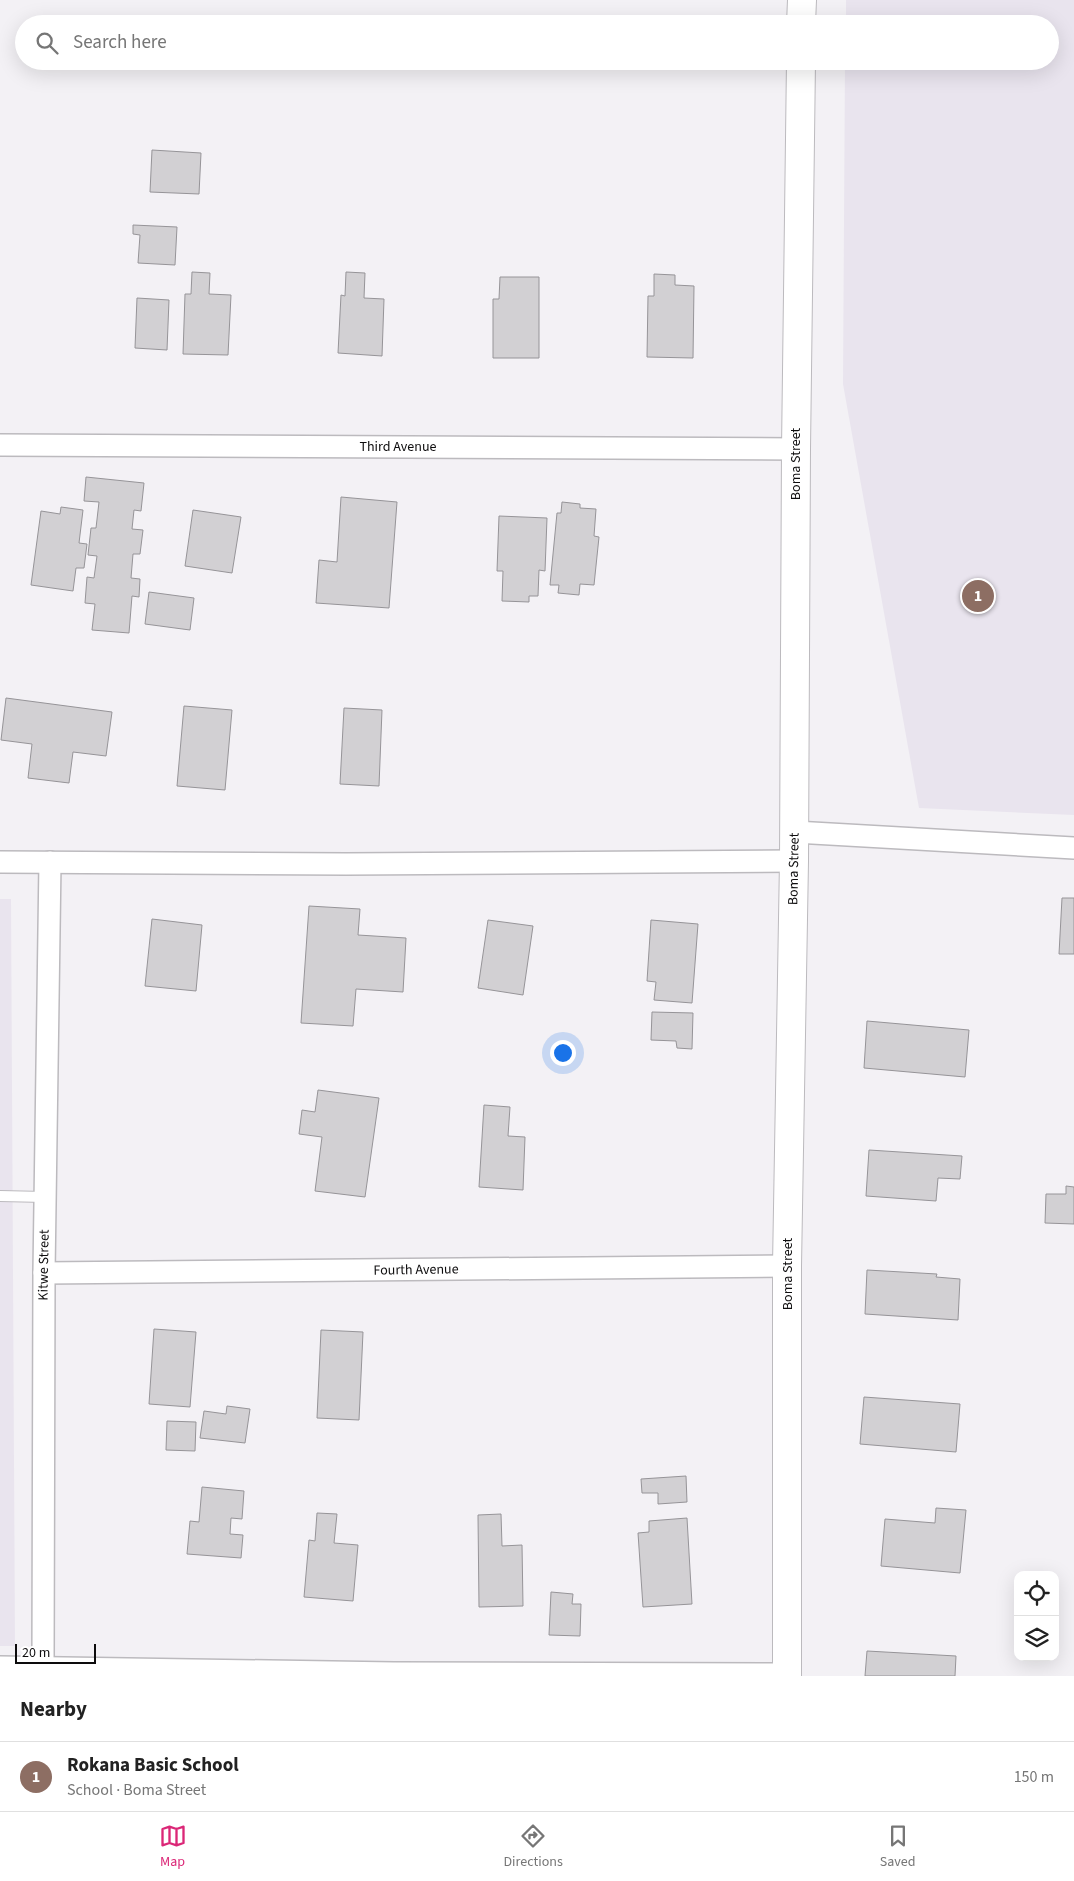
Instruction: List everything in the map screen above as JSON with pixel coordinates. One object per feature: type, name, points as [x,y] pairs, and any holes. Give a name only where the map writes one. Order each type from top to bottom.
[{"type":"street","points":[[801,15],[802,0]]},
{"type":"street","name":"Boma Street","points":[[787,1675],[787,1266],[794,861],[796,449],[801,70]]},
{"type":"street","name":"Third Avenue","points":[[0,445],[796,449]]},
{"type":"street","points":[[794,832],[1074,848]]},
{"type":"street","points":[[0,862],[356,864],[794,861]]},
{"type":"street","name":"Kitwe Street","points":[[43,1667],[44,1273],[50,862]]},
{"type":"street","name":"Fourth Avenue","points":[[44,1273],[787,1266]]},
{"type":"street","points":[[0,1667],[394,1673],[787,1675]]},
{"type":"lane","points":[[0,1196],[45,1198]]},
{"type":"shaded area","points":[[846,0],[1074,0],[1074,815],[919,808],[843,384],[845,70],[1059,70],[1059,15],[846,15]]},
{"type":"shaded area","points":[[0,899],[11,899],[15,1646],[0,1646]]},
{"type":"building","points":[[152,150],[201,153],[199,194],[150,192]]},
{"type":"building","points":[[133,225],[177,227],[175,265],[138,263],[140,235],[133,234]]},
{"type":"building","points":[[192,272],[210,273],[209,294],[231,295],[228,355],[183,354],[185,294],[191,294]]},
{"type":"building","points":[[346,272],[365,273],[364,298],[384,299],[382,356],[338,353],[341,295],[345,296]]},
{"type":"building","points":[[654,274],[675,275],[675,285],[694,286],[693,358],[647,357],[648,296],[654,296]]},
{"type":"building","points":[[500,277],[539,277],[539,358],[493,358],[493,299],[499,299]]},
{"type":"building","points":[[137,298],[169,300],[167,350],[135,348]]},
{"type":"building","points":[[86,477],[144,483],[141,511],[134,510],[132,529],[143,530],[140,554],[133,554],[131,578],[140,579],[139,597],[132,596],[129,633],[92,630],[95,604],[85,603],[87,577],[94,578],[97,556],[88,555],[91,528],[96,528],[99,502],[84,501]]},
{"type":"building","points":[[341,497],[397,502],[389,608],[316,603],[319,560],[337,562]]},
{"type":"building","points":[[562,502],[580,504],[580,508],[596,509],[594,536],[599,537],[594,585],[580,584],[579,595],[558,593],[559,585],[550,585],[557,513],[561,513]]},
{"type":"building","points":[[61,507],[83,510],[79,543],[87,544],[84,568],[76,568],[73,591],[31,585],[41,511],[60,514]]},
{"type":"building","points":[[193,510],[241,517],[232,573],[185,566]]},
{"type":"building","points":[[499,516],[547,518],[545,571],[539,570],[538,596],[529,596],[529,602],[502,601],[503,571],[497,571]]},
{"type":"building","points":[[149,592],[194,598],[190,630],[145,624]]},
{"type":"building","points":[[6,698],[112,712],[106,756],[73,752],[69,783],[28,778],[32,744],[1,740]]},
{"type":"building","points":[[184,706],[232,710],[225,790],[177,786]]},
{"type":"building","points":[[344,708],[382,710],[379,786],[340,784]]},
{"type":"building","points":[[1062,898],[1074,898],[1074,954],[1059,954]]},
{"type":"building","points":[[309,906],[360,909],[358,935],[406,938],[403,992],[356,989],[353,1026],[301,1023]]},
{"type":"building","points":[[152,919],[202,925],[196,991],[145,986]]},
{"type":"building","points":[[488,920],[533,926],[523,995],[478,988]]},
{"type":"building","points":[[651,920],[698,924],[692,1003],[654,1000],[656,982],[647,981]]},
{"type":"building","points":[[652,1012],[693,1013],[692,1049],[677,1048],[676,1041],[651,1040]]},
{"type":"building","points":[[867,1021],[969,1030],[965,1077],[864,1068]]},
{"type":"building","points":[[318,1090],[379,1098],[365,1197],[315,1191],[322,1137],[299,1134],[302,1110],[315,1112]]},
{"type":"building","points":[[484,1105],[510,1107],[508,1136],[525,1137],[523,1190],[479,1187]]},
{"type":"building","points":[[869,1150],[962,1156],[960,1179],[938,1178],[936,1201],[866,1196]]},
{"type":"building","points":[[1066,1186],[1074,1187],[1074,1224],[1045,1223],[1046,1194],[1066,1194]]},
{"type":"building","points":[[867,1270],[937,1274],[936,1277],[960,1279],[958,1320],[865,1314]]},
{"type":"building","points":[[154,1329],[196,1332],[190,1407],[149,1404]]},
{"type":"building","points":[[321,1330],[363,1332],[359,1420],[317,1418]]},
{"type":"building","points":[[864,1397],[960,1404],[956,1452],[860,1444]]},
{"type":"building","points":[[227,1406],[250,1409],[245,1443],[200,1438],[204,1411],[226,1414]]},
{"type":"building","points":[[167,1421],[196,1422],[195,1451],[166,1450]]},
{"type":"building","points":[[686,1476],[687,1502],[658,1504],[658,1493],[642,1493],[641,1479]]},
{"type":"building","points":[[202,1487],[244,1491],[242,1519],[231,1518],[230,1534],[243,1535],[241,1558],[187,1554],[190,1521],[199,1522]]},
{"type":"building","points":[[936,1508],[966,1510],[960,1573],[881,1566],[885,1519],[935,1523]]},
{"type":"building","points":[[317,1513],[337,1514],[334,1543],[358,1545],[353,1601],[304,1597],[309,1540],[315,1541]]},
{"type":"building","points":[[501,1514],[502,1546],[522,1545],[523,1606],[479,1607],[478,1515]]},
{"type":"building","points":[[687,1518],[692,1604],[643,1607],[638,1533],[649,1532],[649,1521]]},
{"type":"building","points":[[551,1592],[573,1594],[572,1604],[581,1604],[580,1636],[549,1635]]},
{"type":"building","points":[[867,1651],[956,1656],[955,1676],[865,1676]]},
{"type":"place","name":"Rokana Basic School","points":[[978,596]]}]
